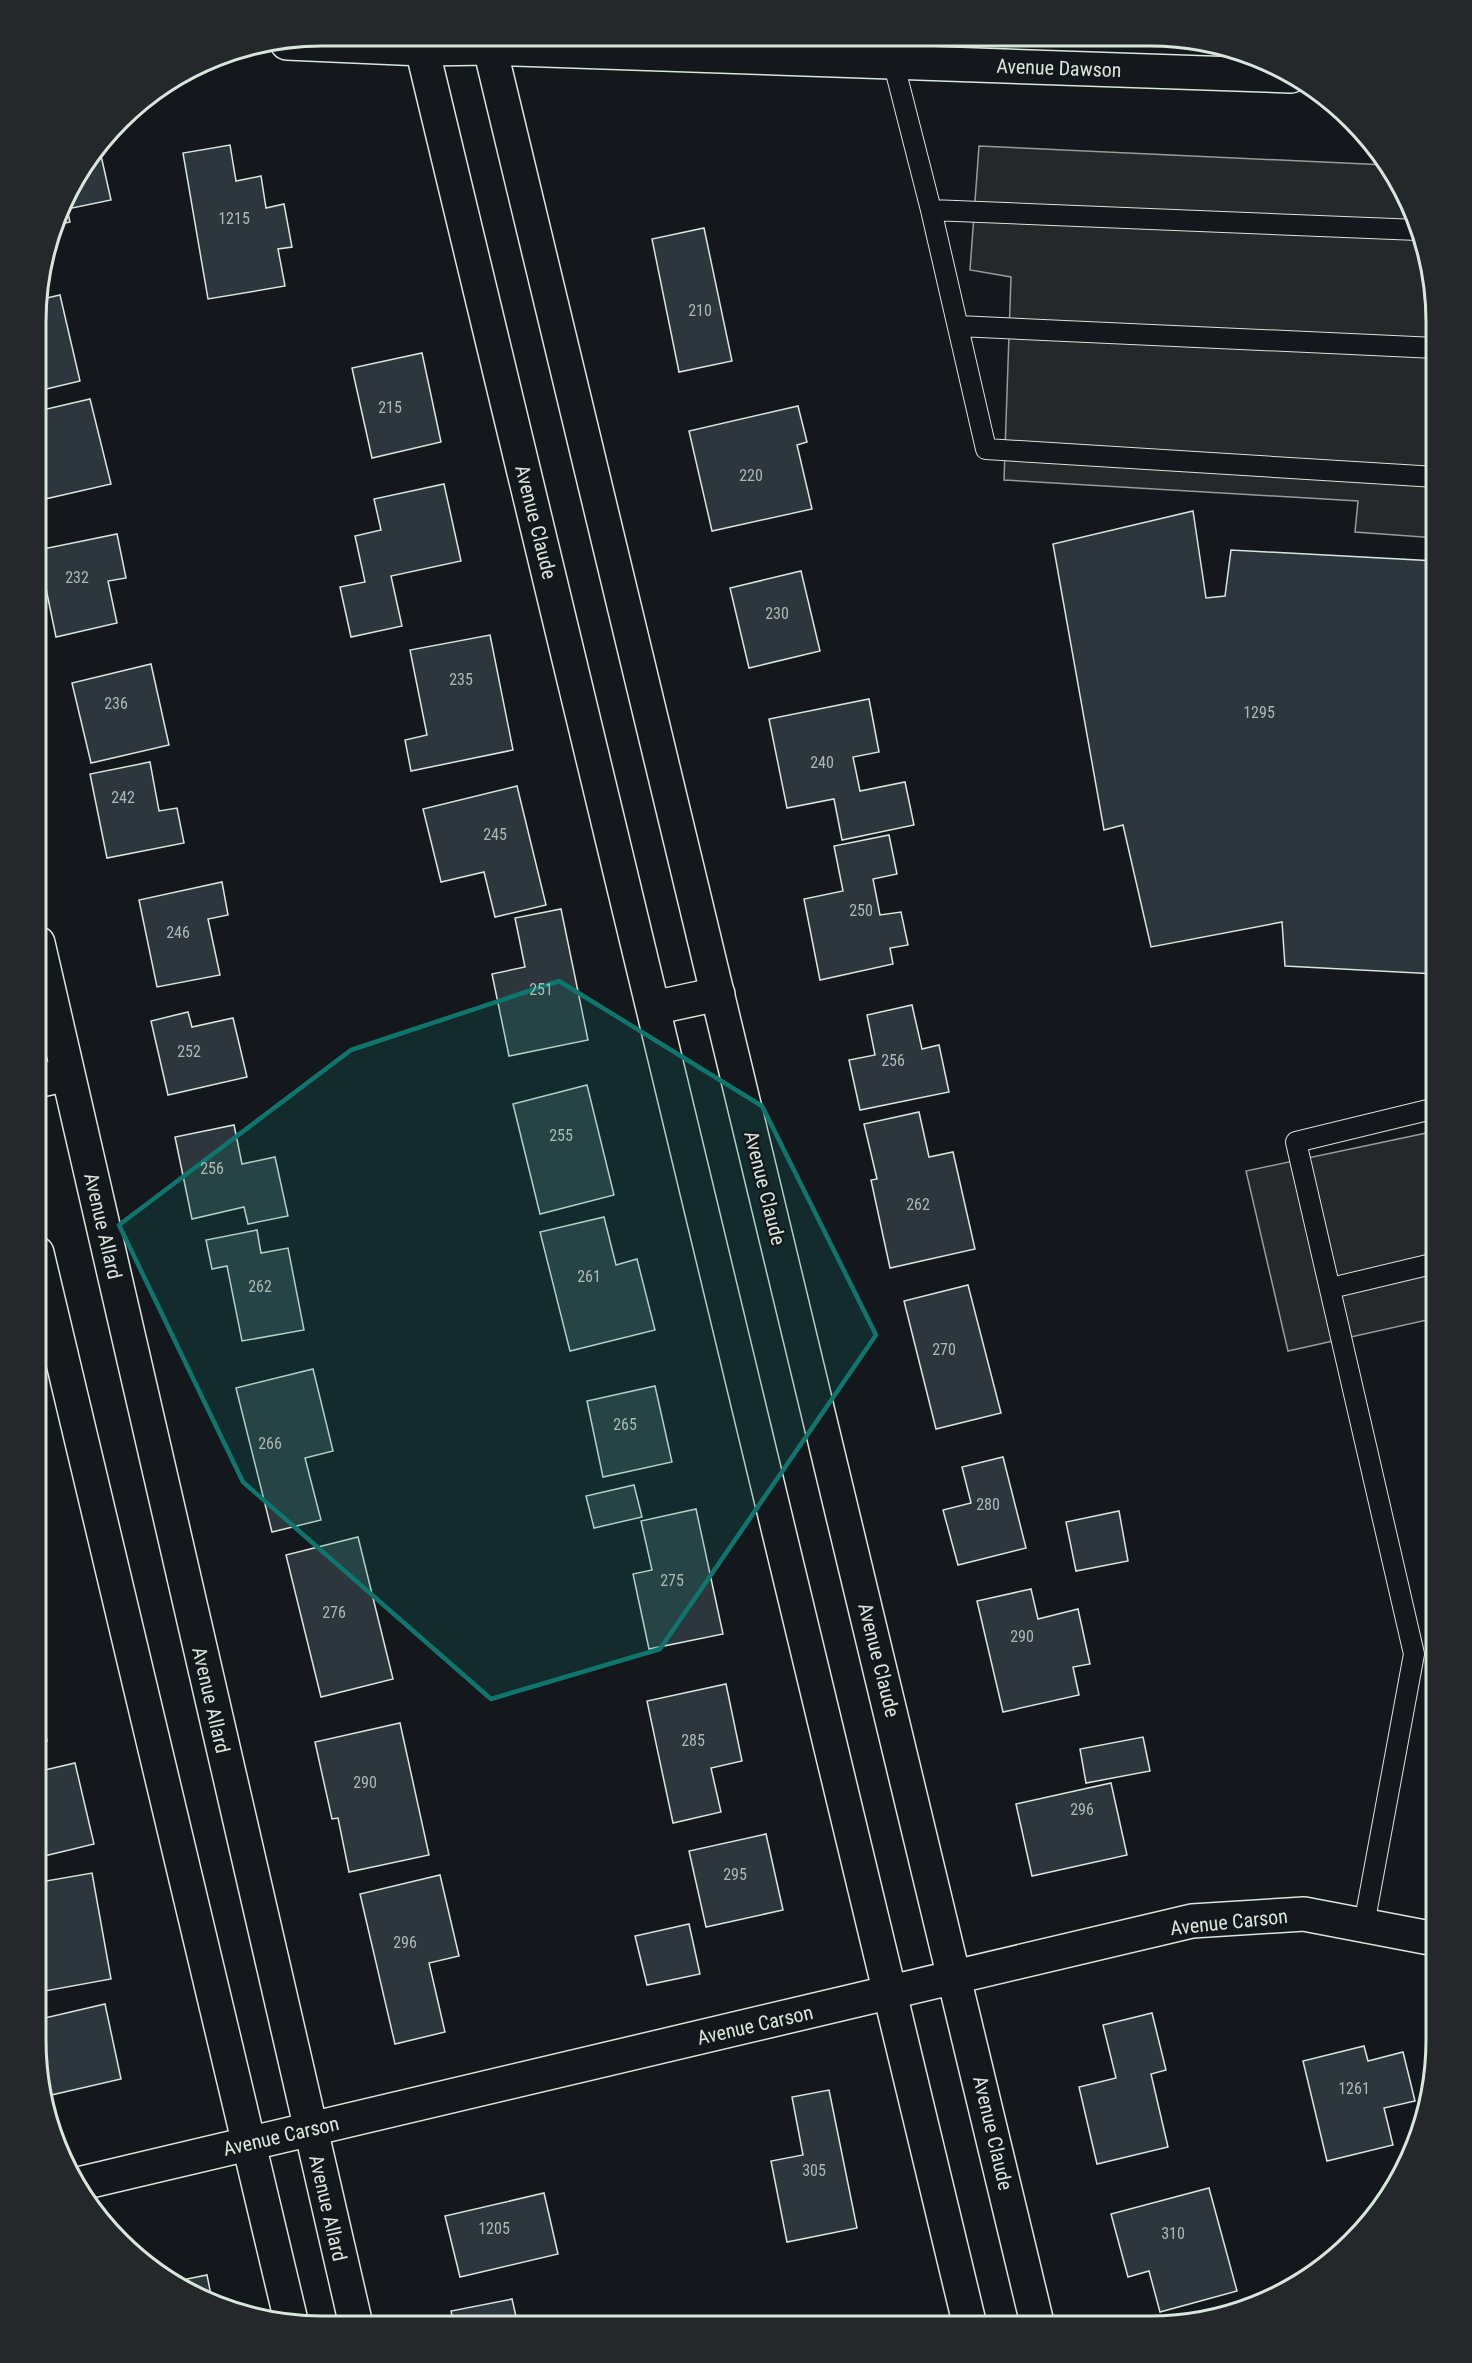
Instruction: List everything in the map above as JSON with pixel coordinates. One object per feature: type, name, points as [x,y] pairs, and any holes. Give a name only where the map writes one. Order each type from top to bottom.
[{"type":"street","name":"Avenue Claude","points":[[422,46],[968,2316]]},
{"type":"street","name":"Avenue Claude","points":[[489,46],[956,1977],[1035,2316]]},
{"type":"street","name":"Avenue Dawson","points":[[573,46],[1273,75]]},
{"type":"street","points":[[653,1008],[718,994]]},
{"type":"street","name":"Avenue Allard","points":[[46,1014],[53,1077],[354,2316]]},
{"type":"street","points":[[46,1291],[290,2314]]},
{"type":"street","name":"Avenue Carson","points":[[85,2182],[1192,1921],[1304,1914],[1426,1937]]},
{"type":"lane","points":[[893,61],[931,210],[986,449],[1426,476]]},
{"type":"lane","points":[[931,210],[1409,230]]},
{"type":"lane","points":[[958,326],[1426,348]]},
{"type":"lane","points":[[1364,1925],[1414,1654],[1296,1142],[1426,1110]]},
{"type":"lane","points":[[1331,1288],[1426,1265]]},
{"type":"highlighted area","points":[[559,981],[762,1106],[876,1335],[660,1649],[491,1699],[243,1482],[119,1225],[351,1050]]},
{"type":"shaded area","points":[[979,146],[1376,164],[1389,184],[1405,217],[1416,251],[1423,286],[1426,322],[1426,537],[1355,532],[1358,501],[1004,480],[1011,277],[970,270]]},
{"type":"shaded area","points":[[1426,1133],[1426,1320],[1288,1351],[1246,1171]]},
{"type":"building","points":[[230,145],[236,181],[261,176],[266,208],[284,204],[292,247],[278,249],[285,286],[208,299],[183,153]]},
{"type":"building","points":[[101,157],[111,200],[71,208],[83,184]]},
{"type":"building","points":[[704,228],[732,361],[679,372],[652,239]]},
{"type":"building","points":[[60,295],[80,381],[46,389],[46,322],[48,298]]},
{"type":"building","points":[[422,353],[441,442],[372,458],[352,368]]},
{"type":"building","points":[[90,399],[111,484],[46,499],[46,409]]},
{"type":"building","points":[[798,406],[807,442],[797,445],[812,509],[712,531],[689,431]]},
{"type":"building","points":[[444,484],[461,561],[391,576],[402,626],[351,637],[340,587],[365,582],[355,536],[381,530],[374,499]]},
{"type":"building","points":[[1193,511],[1206,598],[1225,596],[1231,550],[1426,560],[1426,973],[1285,966],[1282,922],[1151,947],[1123,825],[1104,830],[1053,544]]},
{"type":"building","points":[[117,534],[126,578],[108,581],[117,623],[56,637],[46,589],[46,548]]},
{"type":"building","points":[[801,571],[820,651],[749,668],[730,588]]},
{"type":"building","points":[[490,635],[513,750],[411,771],[405,740],[427,735],[410,650]]},
{"type":"building","points":[[151,664],[169,745],[91,763],[72,683]]},
{"type":"building","points":[[869,699],[879,752],[853,757],[860,791],[905,782],[914,825],[842,840],[834,799],[787,808],[769,719]]},
{"type":"building","points":[[150,762],[159,811],[177,808],[184,843],[107,858],[90,774]]},
{"type":"building","points":[[517,786],[546,905],[495,917],[484,872],[441,882],[423,809]]},
{"type":"building","points":[[889,835],[897,874],[873,879],[880,915],[901,912],[908,945],[890,948],[893,964],[820,980],[804,899],[843,891],[834,846]]},
{"type":"building","points":[[222,882],[228,915],[208,919],[220,975],[157,987],[139,900]]},
{"type":"building","points":[[561,909],[588,1040],[509,1056],[492,974],[525,967],[515,918]]},
{"type":"building","points":[[912,1005],[922,1049],[939,1045],[949,1092],[860,1110],[849,1060],[875,1055],[867,1015]]},
{"type":"building","points":[[188,1012],[192,1027],[233,1018],[247,1077],[168,1095],[151,1021]]},
{"type":"building","points":[[587,1085],[614,1195],[540,1214],[513,1104]]},
{"type":"building","points":[[919,1112],[929,1157],[953,1152],[975,1249],[890,1268],[871,1180],[877,1179],[864,1124]]},
{"type":"building","points":[[234,1125],[242,1164],[275,1157],[288,1216],[248,1224],[244,1207],[192,1219],[175,1137]]},
{"type":"building","points":[[604,1217],[616,1265],[637,1259],[655,1330],[570,1351],[540,1232]]},
{"type":"building","points":[[257,1230],[261,1253],[288,1248],[304,1330],[242,1341],[227,1266],[212,1269],[206,1240]]},
{"type":"building","points":[[968,1285],[1001,1413],[936,1429],[904,1301]]},
{"type":"building","points":[[313,1369],[333,1451],[305,1458],[321,1520],[272,1532],[236,1388]]},
{"type":"building","points":[[655,1386],[672,1462],[603,1477],[587,1401]]},
{"type":"building","points":[[1003,1457],[1026,1548],[958,1565],[943,1510],[971,1503],[962,1467]]},
{"type":"building","points":[[634,1485],[642,1517],[594,1528],[586,1496]]},
{"type":"building","points":[[696,1509],[723,1634],[649,1649],[633,1574],[652,1570],[641,1521]]},
{"type":"building","points":[[1119,1511],[1128,1561],[1076,1571],[1066,1522]]},
{"type":"building","points":[[358,1537],[393,1679],[321,1697],[286,1555]]},
{"type":"building","points":[[1031,1589],[1038,1619],[1078,1609],[1090,1664],[1073,1667],[1079,1695],[1003,1712],[977,1601]]},
{"type":"building","points":[[726,1684],[742,1761],[711,1768],[721,1812],[673,1823],[647,1701]]},
{"type":"building","points":[[400,1723],[429,1855],[349,1872],[338,1818],[332,1819],[315,1742]]},
{"type":"building","points":[[1143,1737],[1150,1771],[1086,1783],[1080,1749]]},
{"type":"building","points":[[75,1763],[94,1844],[46,1856],[46,1770]]},
{"type":"building","points":[[1111,1783],[1127,1855],[1032,1876],[1016,1804]]},
{"type":"building","points":[[766,1834],[783,1910],[706,1927],[689,1851]]},
{"type":"building","points":[[92,1873],[111,1979],[46,1991],[46,1881]]},
{"type":"building","points":[[440,1875],[459,1956],[429,1963],[445,2032],[395,2044],[360,1894]]},
{"type":"building","points":[[689,1924],[700,1974],[647,1985],[635,1936]]},
{"type":"building","points":[[105,2004],[121,2079],[52,2095],[47,2059],[46,2018]]},
{"type":"building","points":[[1152,2013],[1166,2070],[1151,2074],[1168,2147],[1097,2164],[1079,2087],[1116,2078],[1103,2025]]},
{"type":"building","points":[[1364,2046],[1368,2061],[1403,2052],[1415,2101],[1384,2108],[1393,2145],[1327,2161],[1303,2061]]},
{"type":"building","points":[[829,2090],[857,2228],[787,2242],[771,2161],[803,2155],[792,2097]]},
{"type":"building","points":[[1209,2188],[1237,2291],[1160,2312],[1149,2271],[1128,2277],[1111,2214]]},
{"type":"building","points":[[544,2193],[558,2254],[460,2277],[445,2216]]},
{"type":"building","points":[[207,2275],[211,2293],[200,2288],[184,2280]]},
{"type":"building","points":[[512,2299],[516,2316],[452,2316],[451,2311]]}]
